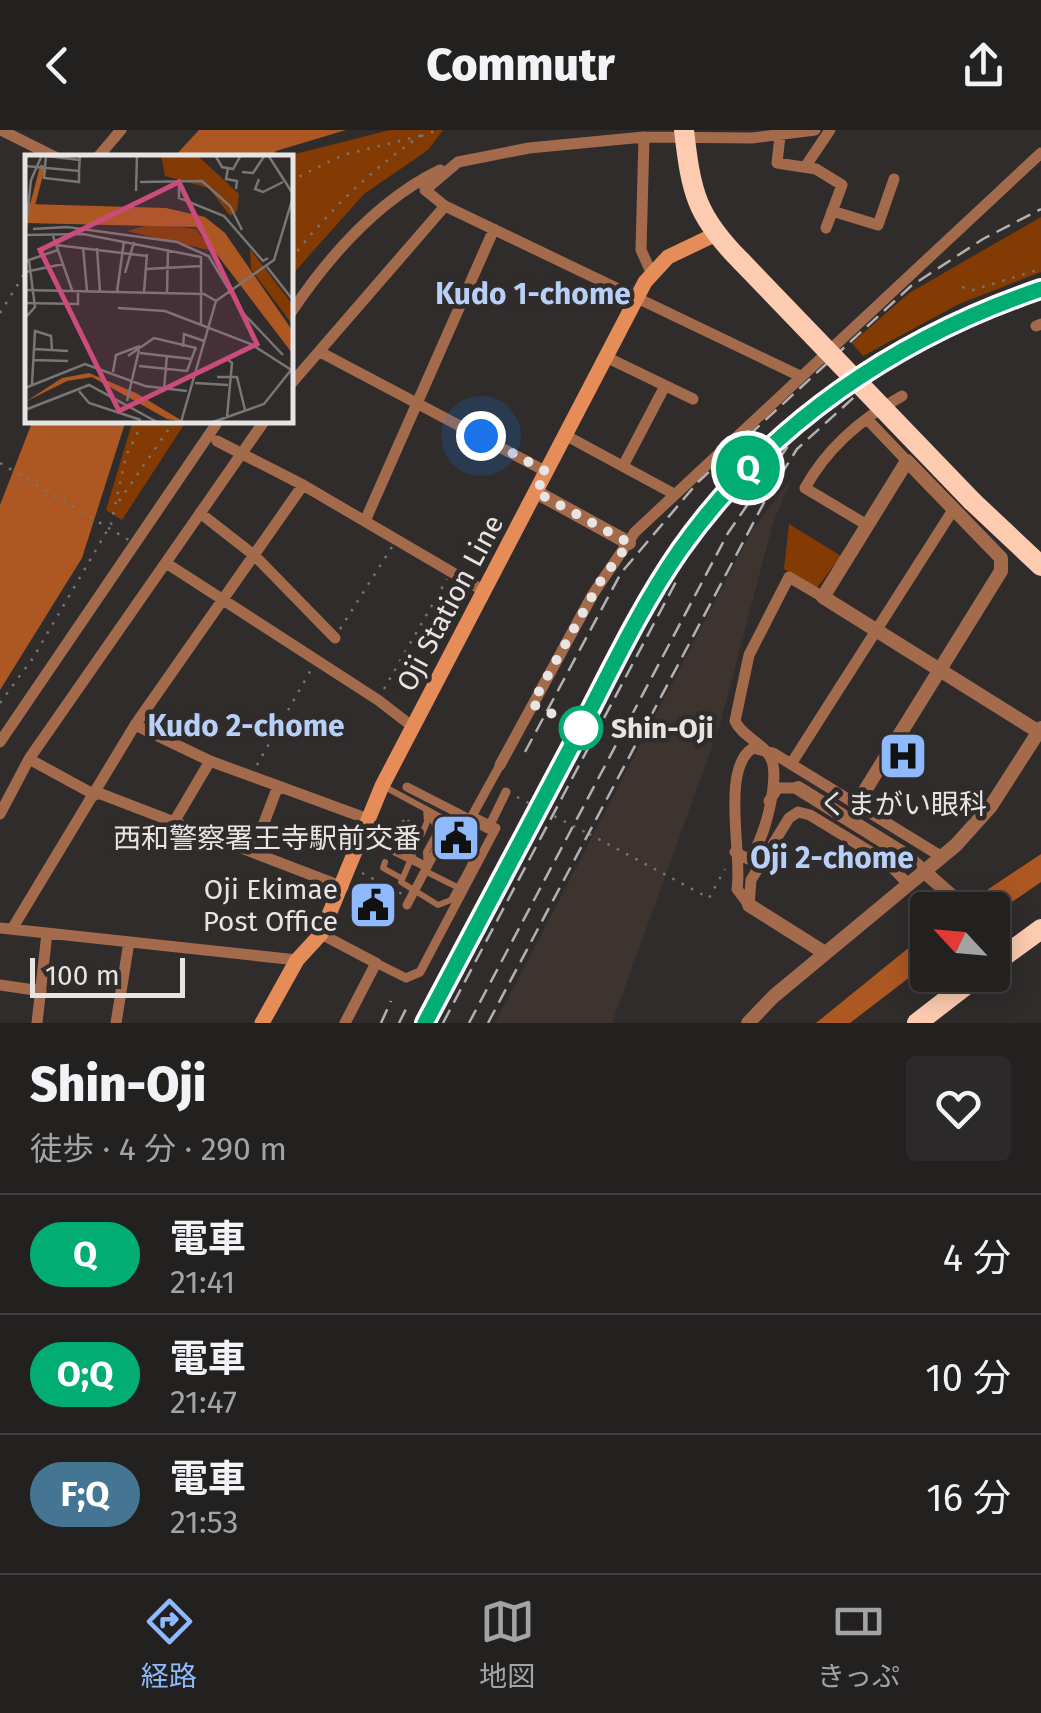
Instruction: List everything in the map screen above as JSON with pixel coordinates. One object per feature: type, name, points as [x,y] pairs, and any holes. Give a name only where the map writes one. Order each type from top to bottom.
[{"type":"highway","points":[[684,133],[696,203],[714,235],[963,505],[1041,566]]},
{"type":"highway","points":[[1010,946],[1041,929]]},
{"type":"highway","points":[[917,1023],[957,992]]},
{"type":"main road","name":"Oji Station Line","points":[[262,1023],[297,960],[321,934],[382,786],[650,272],[668,257],[714,235]]},
{"type":"street","points":[[1,130],[52,155]]},
{"type":"street","points":[[100,155],[121,130]]},
{"type":"street","points":[[292,311],[306,290],[405,187],[458,162],[529,148],[684,133],[780,136],[815,130]]},
{"type":"street","points":[[805,168],[830,130]]},
{"type":"street","points":[[780,136],[777,164],[805,168],[842,184],[826,228]]},
{"type":"street","points":[[644,137],[640,250],[650,272]]},
{"type":"street","points":[[321,934],[406,978],[420,972],[496,828],[472,816],[594,594],[629,543],[674,494],[1041,153]]},
{"type":"street","points":[[458,162],[425,190],[446,206],[800,376]]},
{"type":"street","points":[[832,211],[878,225],[894,180]]},
{"type":"street","points":[[292,384],[446,206]]},
{"type":"street","points":[[366,522],[416,400],[494,229]]},
{"type":"street","points":[[320,352],[547,472]]},
{"type":"street","points":[[606,356],[693,399]]},
{"type":"street","points":[[622,466],[665,386]]},
{"type":"street","points":[[867,525],[805,488],[822,458],[867,419],[902,396]]},
{"type":"street","points":[[856,805],[1003,566],[963,505],[907,461],[867,419]]},
{"type":"street","points":[[0,742],[218,422]]},
{"type":"street","points":[[0,814],[29,759],[264,422]]},
{"type":"street","points":[[566,435],[674,494]]},
{"type":"street","points":[[217,442],[303,485],[484,591]]},
{"type":"street","points":[[823,597],[907,461]]},
{"type":"street","points":[[297,960],[6,928],[96,794],[136,725],[303,485]]},
{"type":"street","points":[[536,492],[629,543]]},
{"type":"street","points":[[791,764],[874,630],[963,505]]},
{"type":"street","points":[[200,512],[255,556],[335,638]]},
{"type":"street","points":[[166,563],[378,700],[413,727]]},
{"type":"street","points":[[748,1023],[825,953],[908,884],[942,857],[991,806],[1040,730],[789,577],[749,655],[735,721],[798,788],[904,854],[947,892]]},
{"type":"street","points":[[136,725],[210,761],[368,818]]},
{"type":"street","points":[[825,953],[749,906],[738,895],[733,862],[740,766],[748,751],[760,749],[791,764],[942,857]]},
{"type":"street","points":[[29,759],[96,794],[343,886]]},
{"type":"street","points":[[174,822],[210,761]]},
{"type":"street","points":[[733,862],[753,855],[767,827],[772,761]]},
{"type":"street","points":[[254,850],[278,786]]},
{"type":"street","points":[[412,786],[488,828],[506,792]]},
{"type":"street","points":[[777,836],[768,804],[778,788],[798,788]]},
{"type":"street","points":[[408,905],[456,812]]},
{"type":"street","points":[[749,906],[748,886],[760,865],[788,818],[804,812],[887,862],[908,884]]},
{"type":"street","points":[[389,848],[427,867]]},
{"type":"street","points":[[733,862],[750,870],[760,865]]},
{"type":"street","points":[[37,1023],[46,933]]},
{"type":"street","points":[[116,1023],[129,942]]},
{"type":"street","points":[[345,1023],[376,963]]},
{"type":"street","points":[[0,985],[41,991]]},
{"type":"lane","points":[[382,786],[426,809],[472,834],[475,840],[477,850],[450,900],[438,905],[405,888],[402,878],[427,822],[426,809]]},
{"type":"lane","points":[[426,809],[438,830],[426,852],[427,872],[457,887]]},
{"type":"lane","points":[[386,862],[382,868],[402,878]]},
{"type":"path","points":[[292,180],[343,155],[438,130]]},
{"type":"path","points":[[292,257],[332,207],[372,169],[420,136]]},
{"type":"path","points":[[962,287],[974,290],[1041,268]]},
{"type":"path","points":[[0,314],[25,273]]},
{"type":"path","points":[[0,702],[33,658],[111,524],[126,456],[143,422]]},
{"type":"path","points":[[118,502],[174,422]]},
{"type":"path","points":[[0,463],[132,542]]},
{"type":"path","points":[[378,700],[452,569]]},
{"type":"path","points":[[506,792],[709,898],[733,862]]},
{"type":"path","points":[[389,848],[404,820]]},
{"type":"shaded area","points":[[199,130],[346,130],[273,155],[176,155]]},
{"type":"shaded area","points":[[390,130],[443,130],[428,150],[364,194],[292,275],[291,155]]},
{"type":"shaded area","points":[[1041,217],[1041,272],[959,304],[863,356],[852,343],[909,293]]},
{"type":"shaded area","points":[[32,422],[125,422],[82,558],[0,690],[0,505]]},
{"type":"shaded area","points":[[132,422],[186,422],[122,520],[106,510]]},
{"type":"shaded area","points":[[792,478],[773,523],[720,725],[612,1023],[495,1023],[752,530]]},
{"type":"shaded area","points":[[789,524],[841,556],[816,589],[784,569]]},
{"type":"shaded area","points":[[1041,854],[1041,882],[1010,903],[1010,892],[984,892]]},
{"type":"shaded area","points":[[910,947],[910,977],[850,1023],[816,1023]]},
{"type":"railway","points":[[525,752],[621,573],[698,482],[911,286],[983,239],[1041,209]]},
{"type":"railway","points":[[425,1023],[637,620],[680,550],[715,505],[795,425],[840,391],[936,333],[1041,289]]},
{"type":"railway","points":[[488,1023],[767,497],[797,449],[863,389]]},
{"type":"railway","points":[[469,1023],[728,533],[788,446]]},
{"type":"railway","points":[[443,1023],[679,576]]},
{"type":"railway","points":[[381,1023],[391,1001]]},
{"type":"railway","points":[[399,1023],[407,1007]]},
{"type":"train","name":"Q","points":[[425,1023],[650,598],[712,508],[788,428],[871,367],[949,325],[1041,289]]},
{"type":"place","name":"Shin-Oji","points":[[581,728]]},
{"type":"place","name":"くまがい眼科","points":[[903,756]]},
{"type":"place","name":"西和警察署王寺駅前交番","points":[[456,838]]},
{"type":"place","name":"Oji Ekimae Post Office","points":[[373,905]]},
{"type":"district","name":"Kudo 1-chome","points":[[533,294]]},
{"type":"district","name":"Kudo 2-chome","points":[[246,726]]},
{"type":"district","name":"Oji 2-chome","points":[[832,858]]},
{"type":"route","points":[[481,436],[547,472],[536,492],[629,543],[600,582],[532,704],[581,728]]}]
